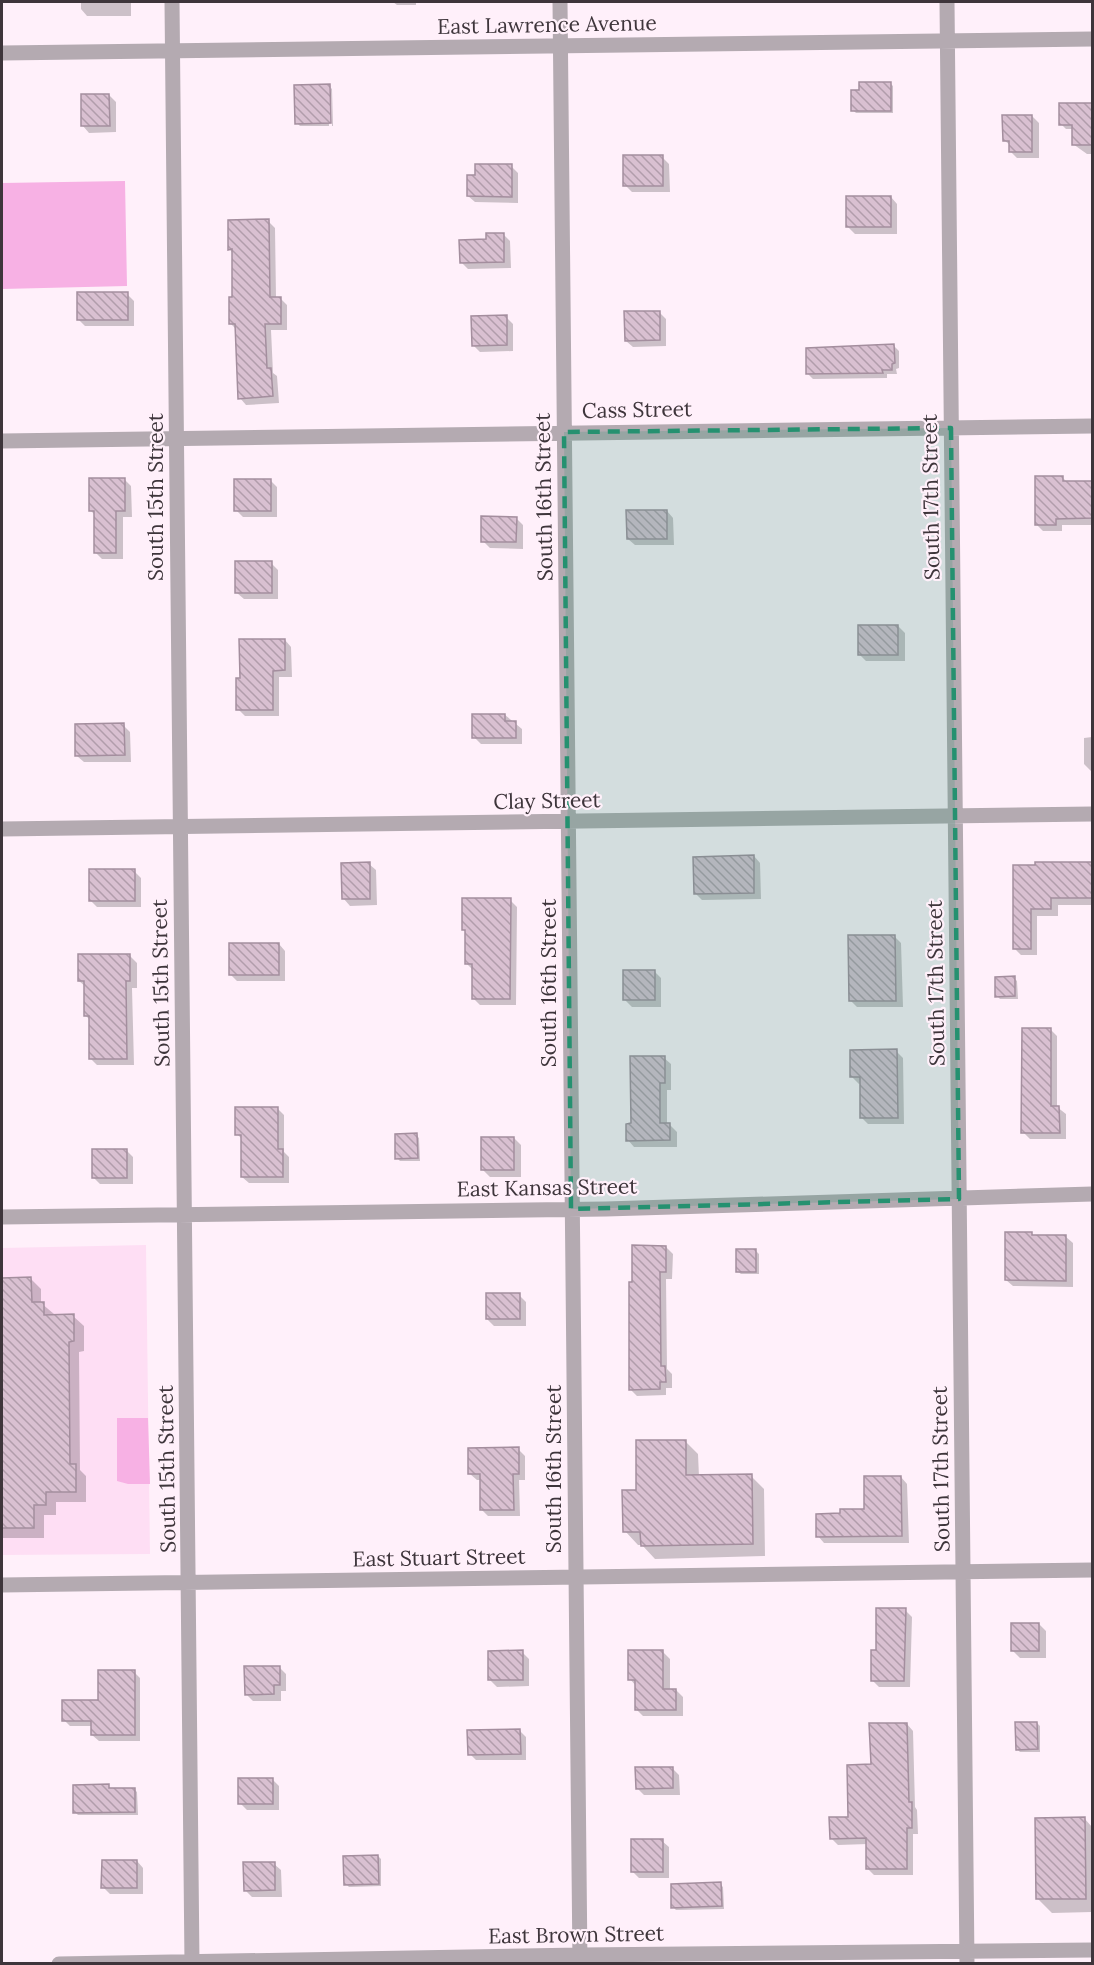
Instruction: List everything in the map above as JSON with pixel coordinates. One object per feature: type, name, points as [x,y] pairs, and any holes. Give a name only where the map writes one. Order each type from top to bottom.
[{"type":"street","name":"South 15th Street","points":[[172,2],[192,1963]]},
{"type":"street","name":"South 16th Street","points":[[560,2],[580,1959]]},
{"type":"street","name":"South 17th Street","points":[[947,2],[967,1957]]},
{"type":"street","name":"East Lawrence Avenue","points":[[2,53],[1092,39]]},
{"type":"street","name":"Cass Street","points":[[2,441],[1092,426]]},
{"type":"street","name":"Clay Street","points":[[2,829],[1092,814]]},
{"type":"street","name":"East Kansas Street","points":[[2,1216],[571,1209],[1092,1194]]},
{"type":"street","name":"East Stuart Street","points":[[2,1585],[1092,1570]]},
{"type":"street","name":"East Brown Street","points":[[59,1964],[967,1957],[1092,1950]]},
{"type":"highlighted area","points":[[951,428],[959,1199],[571,1209],[564,432]]},
{"type":"shaded area","points":[[125,181],[127,286],[2,289],[2,183]]},
{"type":"shaded area","points":[[146,1245],[150,1554],[2,1555],[2,1248]]},
{"type":"shaded area","points":[[117,1418],[148,1418],[150,1484],[128,1484],[117,1481]]},
{"type":"building","points":[[859,82],[891,82],[891,111],[851,111],[851,90],[859,90]]},
{"type":"building","points":[[330,84],[331,123],[295,124],[294,85]]},
{"type":"building","points":[[81,94],[109,94],[110,126],[81,126]]},
{"type":"building","points":[[1059,103],[1092,103],[1092,145],[1072,145],[1072,125],[1059,125]]},
{"type":"building","points":[[1002,115],[1032,115],[1032,152],[1009,152],[1009,141],[1003,141]]},
{"type":"building","points":[[623,155],[663,155],[663,186],[623,186]]},
{"type":"building","points":[[475,164],[512,164],[512,197],[467,196],[467,175],[475,175]]},
{"type":"building","points":[[846,196],[891,196],[891,227],[846,227]]},
{"type":"building","points":[[269,219],[270,297],[281,297],[281,324],[265,324],[267,368],[271,368],[273,396],[238,399],[235,324],[229,324],[229,297],[232,297],[232,249],[228,250],[228,220]]},
{"type":"building","points":[[486,233],[504,233],[504,262],[460,263],[459,240],[486,239]]},
{"type":"building","points":[[77,292],[128,292],[128,320],[77,320]]},
{"type":"building","points":[[624,311],[660,311],[660,340],[625,341]]},
{"type":"building","points":[[507,315],[507,345],[472,346],[471,316]]},
{"type":"building","points":[[894,344],[895,363],[892,364],[892,370],[882,370],[883,373],[806,374],[806,348]]},
{"type":"building","points":[[1035,476],[1063,476],[1063,481],[1092,481],[1092,518],[1056,519],[1056,525],[1035,525]]},
{"type":"building","points":[[89,478],[125,478],[125,511],[116,511],[116,553],[94,553],[94,511],[89,511]]},
{"type":"building","points":[[234,479],[271,479],[271,511],[234,511]]},
{"type":"building","points":[[626,510],[667,510],[667,539],[627,539]]},
{"type":"building","points":[[481,516],[517,517],[516,542],[481,542]]},
{"type":"building","points":[[235,561],[272,561],[272,593],[235,593]]},
{"type":"building","points":[[858,625],[898,625],[898,655],[858,655]]},
{"type":"building","points":[[239,639],[285,639],[285,670],[273,671],[273,710],[236,710],[236,678],[240,678]]},
{"type":"building","points":[[472,714],[505,714],[505,721],[516,721],[516,738],[472,738]]},
{"type":"building","points":[[124,723],[125,755],[75,756],[75,724]]},
{"type":"building","points":[[754,855],[754,893],[694,894],[693,857]]},
{"type":"building","points":[[370,862],[370,899],[342,899],[341,863]]},
{"type":"building","points":[[1035,862],[1092,862],[1092,898],[1051,898],[1051,909],[1031,909],[1031,949],[1013,949],[1013,865],[1035,865]]},
{"type":"building","points":[[89,869],[135,869],[135,901],[89,901]]},
{"type":"building","points":[[462,898],[511,898],[510,999],[472,999],[472,964],[465,964]]},
{"type":"building","points":[[848,935],[895,935],[896,1001],[849,1001]]},
{"type":"building","points":[[229,943],[279,943],[279,975],[229,975]]},
{"type":"building","points":[[78,954],[130,954],[130,981],[126,981],[127,1059],[89,1059],[89,1016],[84,1016],[84,981],[78,981]]},
{"type":"building","points":[[623,970],[655,970],[655,1000],[623,1000]]},
{"type":"building","points":[[1015,976],[1015,996],[995,997],[995,977]]},
{"type":"building","points":[[1022,1028],[1051,1028],[1051,1106],[1059,1106],[1060,1133],[1021,1133]]},
{"type":"building","points":[[897,1049],[898,1118],[860,1118],[860,1077],[850,1077],[850,1050]]},
{"type":"building","points":[[630,1056],[665,1056],[665,1083],[660,1083],[660,1123],[670,1123],[670,1140],[626,1141],[626,1124],[631,1123]]},
{"type":"building","points":[[235,1107],[278,1107],[278,1149],[283,1149],[283,1177],[241,1177],[241,1135],[235,1135]]},
{"type":"building","points":[[417,1133],[418,1158],[395,1159],[395,1134]]},
{"type":"building","points":[[481,1137],[514,1137],[514,1170],[481,1170]]},
{"type":"building","points":[[92,1149],[127,1149],[127,1178],[92,1178]]},
{"type":"building","points":[[1005,1232],[1066,1235],[1066,1281],[1005,1280]]},
{"type":"building","points":[[632,1245],[666,1246],[666,1272],[660,1272],[661,1366],[665,1366],[666,1382],[660,1382],[660,1389],[629,1390],[629,1282],[632,1282]]},
{"type":"building","points":[[736,1249],[756,1249],[756,1272],[736,1272]]},
{"type":"building","points":[[31,1277],[32,1302],[44,1302],[44,1315],[74,1314],[74,1341],[69,1342],[70,1464],[76,1464],[76,1492],[46,1492],[46,1505],[34,1505],[34,1528],[2,1528],[2,1278]]},
{"type":"building","points":[[486,1293],[520,1293],[520,1319],[486,1319]]},
{"type":"building","points":[[636,1440],[686,1440],[686,1475],[752,1474],[753,1544],[641,1546],[640,1532],[623,1532],[622,1490],[636,1490]]},
{"type":"building","points":[[519,1447],[519,1474],[513,1474],[514,1510],[480,1510],[480,1474],[468,1474],[468,1448]]},
{"type":"building","points":[[864,1476],[901,1476],[902,1536],[816,1537],[816,1514],[840,1513],[840,1509],[864,1509]]},
{"type":"building","points":[[876,1608],[906,1608],[904,1681],[871,1681],[871,1650],[876,1650]]},
{"type":"building","points":[[1011,1623],[1039,1623],[1039,1651],[1011,1651]]},
{"type":"building","points":[[523,1650],[523,1680],[488,1680],[488,1651]]},
{"type":"building","points":[[628,1650],[663,1650],[663,1689],[676,1689],[676,1710],[635,1710],[635,1680],[628,1680]]},
{"type":"building","points":[[244,1666],[280,1666],[280,1685],[274,1685],[274,1694],[245,1695]]},
{"type":"building","points":[[98,1670],[135,1670],[135,1735],[91,1735],[91,1721],[62,1721],[62,1700],[98,1700]]},
{"type":"building","points":[[1015,1722],[1037,1722],[1038,1749],[1016,1750]]},
{"type":"building","points":[[869,1723],[907,1723],[912,1828],[907,1828],[907,1869],[866,1869],[866,1838],[830,1839],[829,1817],[848,1817],[847,1765],[871,1764]]},
{"type":"building","points":[[520,1729],[521,1754],[468,1755],[467,1730]]},
{"type":"building","points":[[635,1767],[673,1767],[673,1788],[636,1789]]},
{"type":"building","points":[[238,1778],[273,1778],[273,1804],[238,1804]]},
{"type":"building","points":[[109,1784],[109,1788],[135,1788],[135,1812],[73,1813],[73,1785]]},
{"type":"building","points":[[1085,1817],[1086,1899],[1036,1899],[1035,1818]]},
{"type":"building","points":[[631,1839],[663,1839],[663,1872],[631,1872]]},
{"type":"building","points":[[378,1855],[379,1884],[344,1885],[343,1856]]},
{"type":"building","points":[[102,1860],[137,1860],[137,1888],[101,1888]]},
{"type":"building","points":[[243,1862],[275,1862],[275,1890],[244,1891]]},
{"type":"building","points":[[721,1882],[722,1906],[671,1908],[671,1884]]}]
